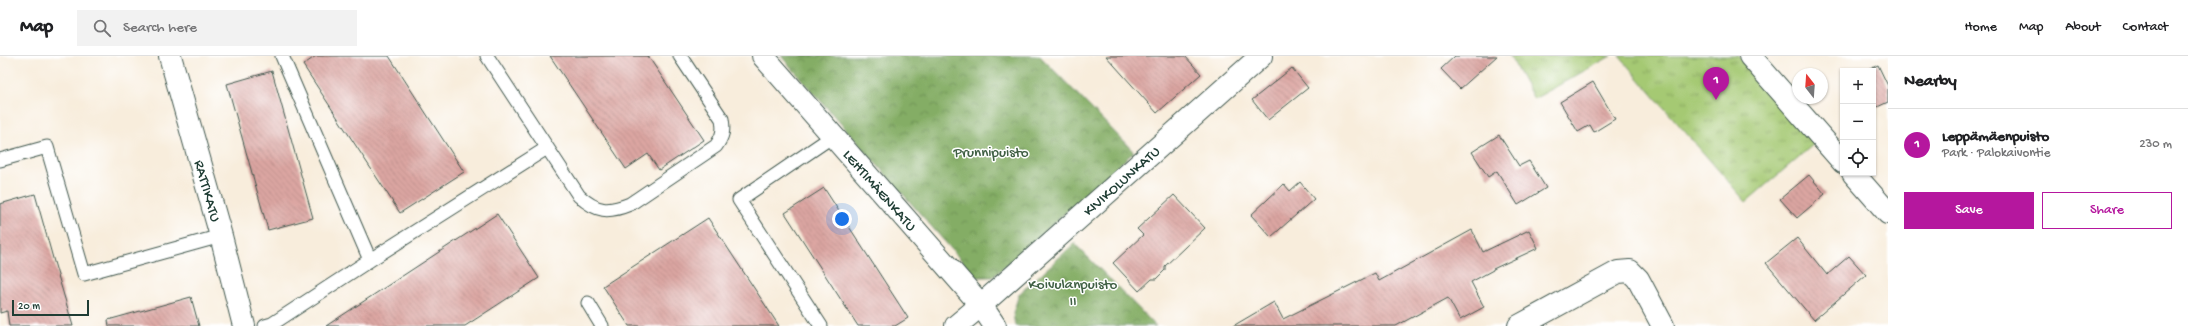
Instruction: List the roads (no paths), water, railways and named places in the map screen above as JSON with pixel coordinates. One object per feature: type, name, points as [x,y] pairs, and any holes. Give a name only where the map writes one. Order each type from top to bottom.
[{"type":"street","name":"RATTIKATU","points":[[170,56],[221,236],[244,326]]},
{"type":"street","name":"LEHTIMÄENKATU","points":[[763,56],[982,306],[995,326]]},
{"type":"street","name":"KIVIKOLUNKATU","points":[[956,326],[982,306],[1261,56]]},
{"type":"street","points":[[1750,56],[1840,159]]},
{"type":"street","points":[[1856,176],[1888,213]]},
{"type":"street","points":[[1518,326],[1618,272],[1630,271],[1638,279],[1663,326]]},
{"type":"lane","points":[[282,56],[370,260]]},
{"type":"lane","points":[[487,56],[579,196],[591,206],[603,210],[616,209],[630,204],[716,146],[722,138],[724,128],[722,119],[680,56]]},
{"type":"lane","points":[[821,326],[739,200],[833,136]]},
{"type":"lane","points":[[0,160],[47,147],[84,274],[221,236]]},
{"type":"lane","points":[[265,326],[272,324],[547,148]]},
{"type":"lane","points":[[588,303],[602,326]]},
{"type":"place","name":"Leppämäenpuisto","points":[[1716,100]]},
{"type":"park label","name":"Prunnipuisto","points":[[991,151]]},
{"type":"park label","name":"Koivulanpuisto II","points":[[1073,292]]}]
